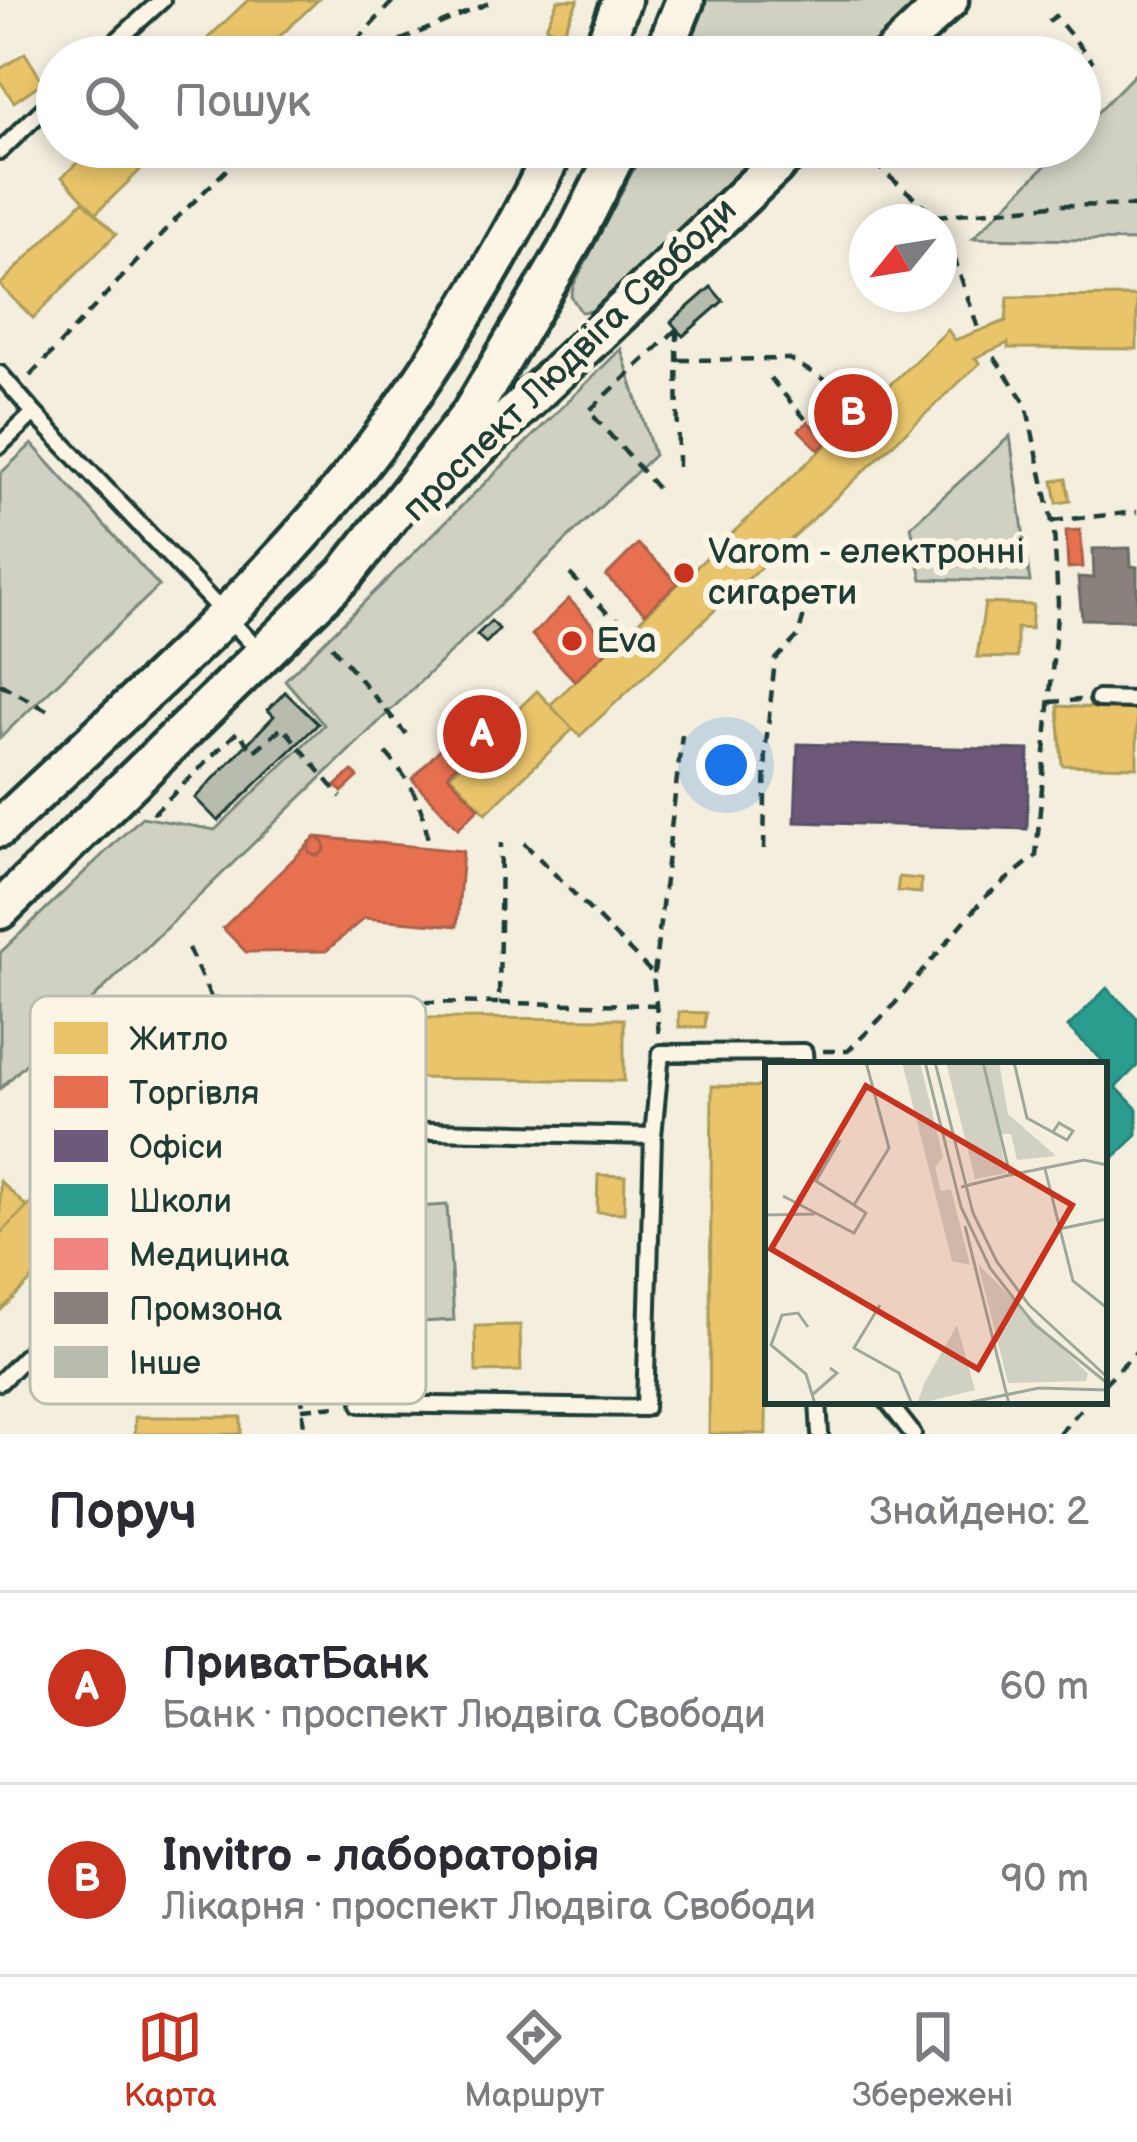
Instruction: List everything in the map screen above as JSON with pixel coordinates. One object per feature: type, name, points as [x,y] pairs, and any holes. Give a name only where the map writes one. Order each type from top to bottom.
[{"type":"main road","points":[[608,36],[622,0]]},
{"type":"main road","points":[[670,36],[685,0]]},
{"type":"main road","points":[[912,36],[950,0]]},
{"type":"main road","name":"проспект Людвіга Свободи","points":[[0,828],[224,616],[338,494],[426,371],[521,219],[546,168]]},
{"type":"main road","name":"проспект Людвіга Свободи","points":[[345,574],[471,412],[609,168]]},
{"type":"main road","name":"проспект Людвіга Свободи","points":[[0,910],[773,168]]},
{"type":"lane","points":[[122,36],[161,0]]},
{"type":"lane","points":[[0,151],[36,116]]},
{"type":"lane","points":[[0,374],[263,656]]},
{"type":"lane","points":[[0,445],[34,413]]},
{"type":"lane","points":[[1098,699],[1137,700]]},
{"type":"lane","points":[[361,1404],[646,1408],[653,1136],[661,1053],[805,1058]]},
{"type":"lane","points":[[426,1131],[653,1136]]},
{"type":"lane","points":[[0,1382],[30,1352]]},
{"type":"lane","points":[[818,1404],[820,1434]]},
{"type":"lane","points":[[889,1404],[914,1434]]},
{"type":"path","points":[[361,36],[394,0]]},
{"type":"path","points":[[411,36],[496,0]]},
{"type":"path","points":[[1048,22],[1055,16],[1072,36]]},
{"type":"path","points":[[14,390],[228,168]]},
{"type":"path","points":[[879,168],[922,204]]},
{"type":"path","points":[[957,214],[1053,205],[1137,206]]},
{"type":"path","points":[[957,264],[980,331]]},
{"type":"path","points":[[658,488],[589,411],[677,329],[678,467]]},
{"type":"path","points":[[805,1058],[848,1052],[986,897],[1036,856],[1058,603],[1052,520],[1026,404],[990,351]]},
{"type":"path","points":[[678,360],[789,358],[861,401]]},
{"type":"path","points":[[770,378],[808,422]]},
{"type":"path","points":[[1052,520],[1137,512]]},
{"type":"path","points":[[570,574],[611,618]]},
{"type":"path","points":[[764,849],[766,744],[775,660],[797,636],[806,608],[800,600]]},
{"type":"path","points":[[332,646],[406,734]]},
{"type":"path","points":[[0,684],[52,713]]},
{"type":"path","points":[[1049,702],[1098,699]]},
{"type":"path","points":[[153,814],[238,731],[253,752],[283,727],[341,797]]},
{"type":"path","points":[[661,1053],[653,974],[682,735]]},
{"type":"path","points":[[386,753],[406,776],[427,820],[428,846]]},
{"type":"path","points":[[499,1003],[501,843]]},
{"type":"path","points":[[524,843],[653,974]]},
{"type":"path","points":[[188,948],[212,996]]},
{"type":"path","points":[[426,1002],[656,1005]]},
{"type":"path","points":[[1107,1381],[1137,1351]]},
{"type":"path","points":[[302,1404],[304,1434]]},
{"type":"path","points":[[302,1409],[361,1404]]},
{"type":"path","points":[[1059,1434],[1085,1404]]},
{"type":"shaded area","points":[[705,0],[924,0],[887,36],[690,36]]},
{"type":"shaded area","points":[[1137,72],[1137,241],[973,238],[1043,168],[1101,168],[1101,109]]},
{"type":"shaded area","points":[[634,168],[749,168],[592,311],[581,312],[571,296]]},
{"type":"shaded area","points":[[621,349],[654,455],[96,996],[30,996],[30,1060],[0,1089],[0,953],[142,817],[215,830],[324,725],[285,680]]},
{"type":"shaded area","points":[[1010,436],[1030,582],[922,579],[911,526]]},
{"type":"shaded area","points":[[32,444],[159,586],[0,738],[0,474]]},
{"type":"shaded area","points":[[447,1205],[454,1320],[426,1322],[426,1206]]},
{"type":"building: Житло","points":[[248,0],[318,0],[280,36],[210,36]]},
{"type":"building: Житло","points":[[558,0],[578,0],[562,34],[546,27]]},
{"type":"building: Житло","points":[[25,53],[36,71],[36,87],[14,102],[0,81],[0,69]]},
{"type":"building: Житло","points":[[72,168],[142,168],[96,213],[62,177]]},
{"type":"building: Житло","points":[[83,201],[116,234],[33,318],[0,285]]},
{"type":"building: Житло","points":[[1137,296],[1137,349],[1008,348],[1008,343],[975,358],[980,363],[580,736],[550,705],[948,330],[955,340],[1006,321],[1008,297]]},
{"type":"building: Житло","points":[[1066,479],[1070,501],[1057,503],[1053,481]]},
{"type":"building: Житло","points":[[985,603],[1033,605],[1031,629],[1017,628],[1017,658],[977,657]]},
{"type":"building: Житло","points":[[618,618],[629,629],[618,640],[607,628]]},
{"type":"building: Житло","points":[[537,691],[573,729],[486,813],[450,775]]},
{"type":"building: Житло","points":[[1058,706],[1137,710],[1137,767],[1062,765]]},
{"type":"building: Житло","points":[[899,877],[921,879],[921,893],[897,891]]},
{"type":"building: Житло","points":[[679,1012],[706,1013],[705,1027],[679,1027]]},
{"type":"building: Житло","points":[[426,1018],[624,1019],[624,1081],[426,1078]]},
{"type":"building: Житло","points":[[712,1086],[765,1087],[766,1434],[709,1434]]},
{"type":"building: Житло","points":[[598,1175],[625,1176],[624,1213],[597,1212]]},
{"type":"building: Житло","points":[[0,1181],[27,1207],[0,1234]]},
{"type":"building: Житло","points":[[30,1204],[30,1282],[0,1311],[0,1234]]},
{"type":"building: Житло","points":[[520,1325],[521,1371],[476,1372],[475,1326]]},
{"type":"building: Житло","points":[[135,1417],[241,1417],[241,1434],[135,1434]]},
{"type":"building: Торгівля","points":[[808,422],[828,441],[819,450],[799,430]]},
{"type":"building: Торгівля","points":[[1080,530],[1083,567],[1068,568],[1066,531]]},
{"type":"building: Торгівля","points":[[638,544],[678,583],[645,613],[606,576]]},
{"type":"building: Торгівля","name":"Eva","points":[[569,599],[612,646],[575,681],[532,635]]},
{"type":"building: Торгівля","points":[[488,718],[497,729],[476,750],[466,740]]},
{"type":"building: Торгівля","points":[[443,746],[458,763],[448,775],[479,808],[458,828],[412,779]]},
{"type":"building: Торгівля","points":[[352,771],[358,777],[342,792],[336,786]]},
{"type":"building: Торгівля","points":[[316,837],[324,842],[325,850],[318,856],[309,852],[309,843]]},
{"type":"building: Торгівля","points":[[316,837],[463,851],[457,926],[364,918],[326,951],[246,952],[223,928]]},
{"type":"building: Офіси","points":[[798,744],[1029,750],[1027,829],[795,822]]},
{"type":"building: Школи","points":[[1107,988],[1137,1018],[1137,1066],[1116,1087],[1137,1109],[1137,1135],[1110,1161],[1107,1062],[1100,1062],[1068,1027]]},
{"type":"building: Медицина","points":[[861,401],[866,407],[845,426],[839,420]]},
{"type":"building: Промзона","points":[[1130,548],[1131,566],[1137,567],[1137,620],[1082,619],[1078,577],[1094,578],[1093,549]]},
{"type":"building: Інше","points":[[711,287],[723,301],[683,336],[671,322]]},
{"type":"building: Інше","points":[[491,621],[499,629],[486,643],[477,635]]},
{"type":"building: Інше","points":[[285,692],[318,724],[218,821],[195,798],[274,716],[268,710]]},
{"type":"place","name":"Invitro - лабораторія","points":[[853,413]]},
{"type":"place","name":"Varom - електронні сигарети","points":[[684,573]]},
{"type":"place","name":"Eva","points":[[572,641]]},
{"type":"place","name":"ПриватБанк","points":[[482,734]]}]
